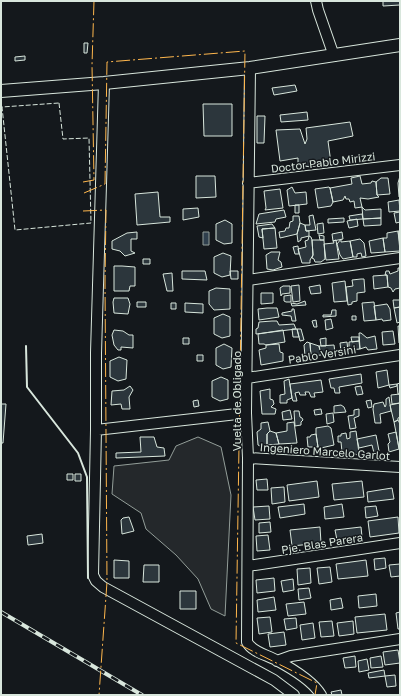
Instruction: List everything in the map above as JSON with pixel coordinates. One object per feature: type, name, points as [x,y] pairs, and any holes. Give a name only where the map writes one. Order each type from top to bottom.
[{"type":"main road","points":[[1,90],[104,83],[250,68],[400,45]]},
{"type":"street","points":[[316,1],[334,56]]},
{"type":"street","name":"Vuelta de Obligado","points":[[250,68],[246,413],[248,458],[247,642],[254,650],[277,661],[310,682],[318,689],[321,695]]},
{"type":"street","points":[[104,83],[96,346],[93,575],[96,581],[104,587],[274,680],[294,695]]},
{"type":"street","name":"Doctor Pablo Mirizzi","points":[[248,183],[400,164]]},
{"type":"street","points":[[248,280],[400,258]]},
{"type":"street","name":"Pablo Versini","points":[[247,378],[400,355]]},
{"type":"street","points":[[96,430],[246,413]]},
{"type":"street","name":"Ingeniero Marcelo Garlot","points":[[248,458],[400,467]]},
{"type":"street","name":"Pje. Blas Parera","points":[[248,566],[400,543]]},
{"type":"street","points":[[277,661],[291,656],[400,639]]},
{"type":"shaded area","points":[[198,437],[221,447],[231,495],[225,616],[211,609],[198,579],[176,555],[146,529],[141,513],[112,494],[114,466],[169,460],[176,446]]},
{"type":"water","points":[[203,232],[209,232],[209,245],[203,245]]},
{"type":"building","points":[[383,1],[400,1],[400,5],[383,6]]},
{"type":"building","points":[[84,43],[88,43],[87,53],[84,53]]},
{"type":"building","points":[[25,56],[25,60],[15,61],[15,57]]},
{"type":"building","points":[[295,85],[297,91],[274,95],[272,88]]},
{"type":"building","points":[[203,104],[232,104],[232,136],[204,136]]},
{"type":"building","points":[[307,112],[308,120],[281,122],[280,115]]},
{"type":"building","points":[[257,116],[265,116],[264,143],[257,143]]},
{"type":"building","points":[[350,122],[353,136],[328,141],[331,163],[311,167],[298,165],[298,158],[280,161],[276,130],[300,129],[305,144],[307,139],[306,128]]},
{"type":"building","points":[[196,176],[215,176],[216,197],[196,198]]},
{"type":"building","points":[[360,176],[362,184],[371,183],[372,181],[376,182],[377,195],[379,197],[368,199],[360,198],[362,207],[355,208],[354,201],[350,202],[345,196],[343,200],[333,202],[330,188],[352,184],[351,178]]},
{"type":"building","points":[[400,176],[400,197],[399,197],[398,183]]},
{"type":"building","points":[[381,178],[388,178],[390,194],[377,195],[376,182]]},
{"type":"building","points":[[292,187],[295,193],[306,192],[307,204],[289,206],[287,190]]},
{"type":"building","points":[[329,187],[333,202],[331,206],[318,208],[315,189]]},
{"type":"building","points":[[280,189],[283,208],[265,210],[264,191]]},
{"type":"building","points":[[158,192],[160,217],[170,217],[170,222],[137,225],[135,194]]},
{"type":"building","points":[[399,200],[400,211],[389,212],[388,202]]},
{"type":"building","points":[[295,205],[299,205],[299,213],[295,213]]},
{"type":"building","points":[[362,207],[365,210],[381,209],[381,218],[363,219]]},
{"type":"building","points":[[198,208],[199,217],[183,220],[183,209]]},
{"type":"building","points":[[284,210],[286,217],[276,219],[275,222],[256,224],[259,214]]},
{"type":"building","points":[[400,212],[400,222],[396,223],[394,213]]},
{"type":"building","points":[[362,214],[363,219],[350,220],[349,216]]},
{"type":"building","points":[[313,215],[316,230],[306,231],[305,225],[310,225],[309,216]]},
{"type":"building","points":[[293,216],[299,216],[300,223],[297,234],[280,238],[279,232],[285,231],[286,228],[289,228],[290,222],[293,221]]},
{"type":"building","points":[[344,218],[344,222],[328,223],[328,219]]},
{"type":"building","points":[[381,218],[381,225],[364,226],[363,219]]},
{"type":"building","points":[[357,219],[358,226],[349,228],[347,221]]},
{"type":"building","points":[[225,220],[232,224],[232,243],[224,244],[216,240],[216,224]]},
{"type":"building","points":[[300,223],[305,225],[306,231],[309,231],[309,236],[301,238],[298,242],[297,234]]},
{"type":"building","points":[[323,223],[324,233],[318,234],[317,224]]},
{"type":"building","points":[[272,224],[275,228],[262,229],[263,238],[259,237],[257,226]]},
{"type":"building","points":[[275,228],[277,248],[264,249],[262,229]]},
{"type":"building","points":[[398,231],[400,251],[385,252],[383,238],[387,238],[387,233]]},
{"type":"building","points":[[398,231],[400,231],[400,245]]},
{"type":"building","points":[[137,232],[137,239],[131,239],[131,251],[135,253],[125,256],[120,251],[112,249],[112,241],[127,233]]},
{"type":"building","points":[[342,232],[343,239],[333,241],[332,234]]},
{"type":"building","points":[[319,235],[324,236],[324,240],[320,240]]},
{"type":"building","points":[[309,236],[312,240],[313,255],[310,263],[302,263],[298,249],[306,247],[305,241],[308,240]]},
{"type":"building","points":[[383,238],[385,252],[371,253],[369,241]]},
{"type":"building","points":[[341,239],[341,242],[350,241],[353,257],[343,259],[340,255],[337,244]]},
{"type":"building","points":[[360,239],[364,243],[366,256],[362,257],[361,253],[357,254],[357,257],[353,257],[350,241]]},
{"type":"building","points":[[312,240],[324,240],[325,259],[321,262],[315,262],[312,258]]},
{"type":"building","points":[[336,240],[339,259],[326,260],[324,244],[334,243],[333,241]]},
{"type":"building","points":[[298,246],[299,254],[295,254],[293,247]]},
{"type":"building","points":[[271,252],[280,252],[278,260],[281,262],[282,267],[273,270],[267,269],[266,255]]},
{"type":"building","points":[[223,253],[231,256],[230,275],[222,277],[214,273],[214,257]]},
{"type":"building","points":[[143,259],[150,259],[150,264],[143,264]]},
{"type":"building","points":[[114,266],[135,267],[135,286],[130,286],[129,291],[114,291]]},
{"type":"building","points":[[398,268],[400,268],[400,288],[395,289],[393,292],[391,288],[388,287],[387,275],[385,275],[386,271],[389,271],[390,274],[398,271]]},
{"type":"building","points":[[182,271],[205,271],[207,280],[182,279]]},
{"type":"building","points":[[230,271],[238,271],[238,279],[231,279]]},
{"type":"building","points":[[172,273],[173,291],[167,291],[163,274]]},
{"type":"building","points":[[387,275],[388,287],[374,289],[373,276]]},
{"type":"building","points":[[364,279],[365,292],[357,293],[357,301],[348,305],[346,287],[353,286],[352,280]]},
{"type":"building","points":[[345,281],[347,301],[334,302],[332,283]]},
{"type":"building","points":[[299,285],[300,301],[293,302],[291,286]]},
{"type":"building","points":[[320,285],[321,293],[311,294],[309,287]]},
{"type":"building","points":[[283,286],[290,286],[290,293],[282,294],[281,296],[280,288]]},
{"type":"building","points":[[216,288],[230,289],[230,309],[214,310],[209,304],[209,291]]},
{"type":"building","points":[[261,293],[273,293],[273,303],[261,304]]},
{"type":"building","points":[[291,295],[291,302],[284,301],[284,296]]},
{"type":"building","points":[[114,298],[128,298],[130,304],[128,314],[114,313]]},
{"type":"building","points":[[393,300],[400,300],[400,307],[394,308]]},
{"type":"building","points":[[305,301],[306,305],[292,306],[291,303],[297,304]]},
{"type":"building","points":[[137,302],[146,302],[146,307],[137,307]]},
{"type":"building","points":[[374,302],[376,320],[364,321],[362,303]]},
{"type":"building","points":[[171,303],[176,303],[176,309],[171,309]]},
{"type":"building","points":[[185,303],[203,304],[203,313],[185,312]]},
{"type":"building","points":[[387,304],[390,309],[391,320],[376,320],[374,306]]},
{"type":"building","points":[[400,307],[400,322],[397,323],[394,308]]},
{"type":"building","points":[[277,308],[279,317],[259,320],[258,309]]},
{"type":"building","points":[[292,309],[294,309],[296,321],[292,321],[291,316],[282,315],[282,313],[292,311]]},
{"type":"building","points":[[332,310],[336,310],[336,316],[323,317],[323,315],[331,315]]},
{"type":"building","points":[[223,314],[230,317],[230,336],[222,338],[214,334],[214,318]]},
{"type":"building","points":[[352,316],[356,316],[356,320],[352,320]]},
{"type":"building","points":[[331,319],[333,328],[326,330],[325,320]]},
{"type":"building","points":[[316,320],[317,327],[314,327],[312,321]]},
{"type":"building","points":[[277,321],[279,325],[294,324],[296,329],[256,334],[256,329],[258,328],[259,322]]},
{"type":"building","points":[[398,326],[400,326],[400,343],[399,343]]},
{"type":"building","points":[[292,329],[297,329],[299,337],[293,337]]},
{"type":"building","points":[[297,329],[301,329],[304,340],[300,341]]},
{"type":"building","points":[[114,330],[123,331],[129,335],[133,335],[133,348],[121,347],[121,350],[118,350],[114,345],[112,335]]},
{"type":"building","points":[[283,330],[285,342],[266,345],[259,344],[258,334]]},
{"type":"building","points":[[393,331],[395,344],[383,345],[382,332]]},
{"type":"building","points":[[359,333],[367,338],[375,336],[377,349],[368,350],[366,347],[360,349]]},
{"type":"building","points":[[351,337],[359,337],[359,341],[352,342]]},
{"type":"building","points":[[183,338],[189,338],[189,344],[183,344]]},
{"type":"building","points":[[326,338],[326,346],[321,346],[320,339]]},
{"type":"building","points":[[359,341],[360,349],[349,350],[349,342]]},
{"type":"building","points":[[307,342],[310,343],[311,356],[305,356],[304,345]]},
{"type":"building","points":[[347,342],[348,351],[341,352],[340,343]]},
{"type":"building","points":[[310,343],[319,346],[321,355],[311,356]]},
{"type":"building","points":[[224,344],[232,348],[231,367],[223,369],[216,365],[216,348]]},
{"type":"building","points":[[279,344],[280,352],[283,353],[283,361],[261,365],[259,350],[266,348],[266,345]]},
{"type":"building","points":[[334,345],[335,353],[321,355],[319,346]]},
{"type":"building","points":[[197,355],[203,355],[203,361],[197,361]]},
{"type":"building","points":[[119,357],[127,360],[126,379],[118,381],[110,377],[110,361]]},
{"type":"building","points":[[387,370],[389,385],[378,388],[376,372]]},
{"type":"building","points":[[361,374],[362,383],[339,387],[340,393],[335,393],[334,388],[331,388],[329,379]]},
{"type":"building","points":[[221,377],[228,380],[228,399],[220,401],[212,397],[212,381]]},
{"type":"building","points":[[289,379],[292,398],[287,400],[287,403],[280,403],[280,395],[285,394],[284,381]]},
{"type":"building","points":[[321,380],[323,392],[314,393],[315,397],[311,397],[309,392],[305,392],[306,395],[300,395],[299,392],[295,393],[297,401],[293,401],[290,384]]},
{"type":"building","points":[[400,383],[400,394],[398,394],[397,384]]},
{"type":"building","points":[[397,384],[397,386],[390,388],[389,385]]},
{"type":"building","points":[[130,386],[133,390],[129,397],[130,409],[122,409],[121,404],[111,405],[112,391],[124,390]]},
{"type":"building","points":[[361,386],[363,394],[357,395],[355,387]]},
{"type":"building","points":[[270,389],[270,399],[273,400],[274,404],[271,407],[276,409],[275,414],[262,414],[260,391]]},
{"type":"building","points":[[400,394],[400,403],[392,404],[391,395]]},
{"type":"building","points":[[389,397],[391,411],[380,414],[381,423],[375,423],[373,409],[374,404],[383,402],[385,407],[386,399]]},
{"type":"building","points":[[198,400],[199,406],[194,407],[193,401]]},
{"type":"building","points":[[371,400],[372,407],[368,408],[366,401]]},
{"type":"building","points":[[400,403],[400,417],[394,422],[390,405]]},
{"type":"building","points":[[1,404],[6,404],[3,443],[1,443]]},
{"type":"building","points":[[341,405],[344,407],[346,412],[334,413],[334,406]]},
{"type":"building","points":[[321,409],[322,414],[315,415],[314,410]]},
{"type":"building","points":[[359,409],[359,416],[354,418],[356,428],[350,429],[348,416],[354,415],[354,410]]},
{"type":"building","points":[[290,410],[292,419],[283,420],[282,412]]},
{"type":"building","points":[[294,411],[299,411],[300,417],[303,420],[301,425],[295,426]]},
{"type":"building","points":[[333,413],[334,422],[327,424],[326,414]]},
{"type":"building","points":[[398,420],[400,424],[400,453],[394,422]]},
{"type":"building","points":[[268,422],[270,431],[267,434],[267,445],[262,447],[258,445],[257,432],[261,429],[261,423]]},
{"type":"building","points":[[294,422],[297,443],[279,444],[276,433],[287,431],[287,423]]},
{"type":"building","points":[[328,426],[331,428],[334,445],[321,448],[318,447],[316,428]]},
{"type":"building","points":[[270,431],[276,433],[279,444],[267,445],[267,434]]},
{"type":"building","points":[[356,431],[359,453],[356,455],[354,452],[342,452],[341,442],[338,442],[338,436],[346,433],[347,439],[350,438],[350,432]]},
{"type":"building","points":[[396,432],[399,449],[389,452],[388,444],[390,442],[388,434]]},
{"type":"building","points":[[316,434],[318,447],[308,447],[307,437]]},
{"type":"building","points":[[376,435],[379,451],[374,453],[372,445],[359,448],[357,439]]},
{"type":"building","points":[[140,437],[154,437],[157,447],[164,448],[165,456],[116,458],[116,453],[141,452]]},
{"type":"building","points":[[67,474],[73,474],[73,480],[67,480]]},
{"type":"building","points":[[75,474],[81,474],[81,481],[75,481]]},
{"type":"building","points":[[267,479],[268,490],[257,490],[256,480]]},
{"type":"building","points":[[317,481],[319,497],[289,501],[287,485]]},
{"type":"building","points":[[362,481],[364,497],[334,500],[332,484]]},
{"type":"building","points":[[284,487],[285,502],[272,504],[271,488]]},
{"type":"building","points":[[392,488],[394,499],[368,502],[367,492]]},
{"type":"building","points":[[304,504],[305,514],[280,518],[278,507]]},
{"type":"building","points":[[342,504],[344,517],[325,519],[324,507]]},
{"type":"building","points":[[269,506],[270,519],[255,520],[253,507]]},
{"type":"building","points":[[376,506],[378,516],[366,518],[365,507]]},
{"type":"building","points":[[129,517],[134,531],[122,534],[121,520]]},
{"type":"building","points":[[398,517],[399,533],[370,537],[368,521]]},
{"type":"building","points":[[270,522],[271,532],[259,533],[259,523]]},
{"type":"building","points":[[320,527],[321,543],[292,546],[290,530]]},
{"type":"building","points":[[361,527],[362,537],[337,540],[335,530]]},
{"type":"building","points":[[42,534],[43,543],[28,545],[27,536]]},
{"type":"building","points":[[268,535],[270,550],[257,551],[256,536]]},
{"type":"building","points":[[385,558],[386,568],[375,570],[374,559]]},
{"type":"building","points":[[114,560],[129,561],[129,578],[114,578]]},
{"type":"building","points":[[366,560],[368,576],[338,579],[336,564]]},
{"type":"building","points":[[400,564],[400,576],[391,577],[389,565]]},
{"type":"building","points":[[144,565],[159,565],[159,582],[143,582]]},
{"type":"building","points":[[330,567],[332,582],[319,584],[317,568]]},
{"type":"building","points":[[310,568],[311,583],[298,585],[297,569]]},
{"type":"building","points":[[274,578],[275,591],[257,593],[256,580]]},
{"type":"building","points":[[293,579],[294,590],[283,592],[281,581]]},
{"type":"building","points":[[309,588],[311,598],[299,600],[298,589]]},
{"type":"building","points":[[180,591],[196,591],[196,609],[180,609]]},
{"type":"building","points":[[376,594],[377,606],[359,608],[358,596]]},
{"type":"building","points":[[274,597],[276,610],[258,612],[257,600]]},
{"type":"building","points":[[341,598],[343,608],[331,610],[330,600]]},
{"type":"building","points":[[304,602],[306,614],[288,616],[286,604]]},
{"type":"building","points":[[400,612],[400,629],[398,629],[396,613]]},
{"type":"building","points":[[385,614],[387,630],[357,633],[355,617]]},
{"type":"building","points":[[270,617],[272,632],[259,634],[257,618]]},
{"type":"building","points":[[296,618],[297,628],[286,630],[284,619]]},
{"type":"building","points":[[332,621],[334,636],[321,637],[319,622]]},
{"type":"building","points":[[353,621],[354,634],[339,636],[337,623]]},
{"type":"building","points":[[313,623],[315,638],[302,640],[300,625]]},
{"type":"building","points":[[284,632],[286,645],[270,647],[268,634]]},
{"type":"building","points":[[398,650],[400,663],[385,665],[383,652]]},
{"type":"building","points":[[355,656],[356,667],[345,668],[343,658]]},
{"type":"building","points":[[381,656],[383,667],[371,668],[370,658]]},
{"type":"building","points":[[367,659],[369,670],[359,672],[358,661]]},
{"type":"building","points":[[384,670],[385,676],[369,678],[368,673]]},
{"type":"building","points":[[395,675],[396,686],[387,687],[385,676]]},
{"type":"building","points":[[341,690],[342,695],[332,695],[331,692]]},
{"type":"railway","points":[[1,612],[142,695]]},
{"type":"fence","points":[[59,103],[63,139],[89,138],[91,223],[15,230],[2,107],[59,103]]},
{"type":"wall","points":[[26,346],[27,387],[78,453],[87,477],[88,578]]},
{"type":"power","points":[[83,182],[94,180],[92,65],[94,1]]},
{"type":"power","points":[[84,193],[105,184],[107,62],[245,51],[236,643],[317,683],[315,695]]},
{"type":"power","points":[[83,211],[106,210],[107,582],[99,695]]}]
